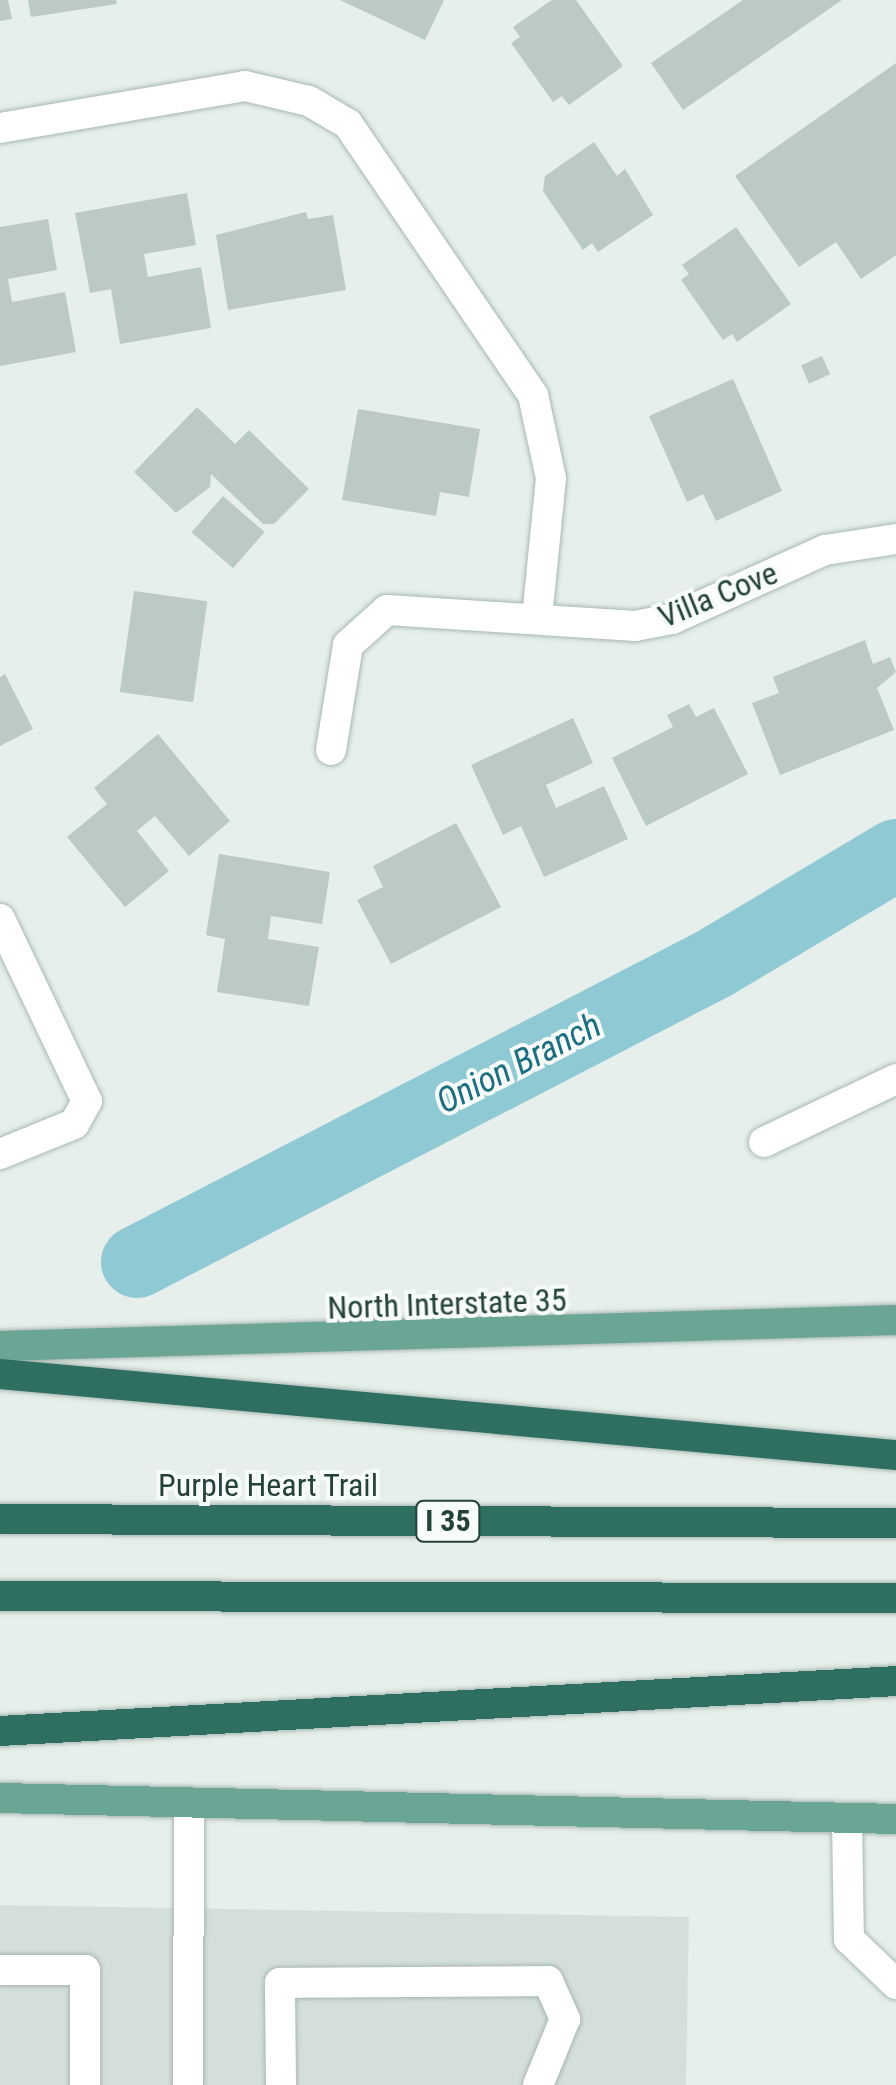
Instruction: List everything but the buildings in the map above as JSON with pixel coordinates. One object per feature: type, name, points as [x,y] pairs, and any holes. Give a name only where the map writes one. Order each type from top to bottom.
[{"type":"highway","points":[[0,1374],[896,1455]]},
{"type":"highway","name":"Purple Heart Trail","points":[[0,1518],[896,1523]]},
{"type":"highway","points":[[0,1596],[896,1598]]},
{"type":"highway","points":[[0,1731],[896,1681]]},
{"type":"main road","name":"North Interstate 35","points":[[0,1346],[896,1320]]},
{"type":"main road","points":[[0,1798],[189,1806],[896,1818]]},
{"type":"street","points":[[0,128],[245,86],[310,101],[348,124],[533,395],[551,478],[537,618]]},
{"type":"street","name":"Villa Cove","points":[[331,750],[348,645],[365,624],[407,606],[635,626],[672,619],[825,550],[896,539]]},
{"type":"street","points":[[0,919],[87,1101],[74,1124],[0,1154]]},
{"type":"street","points":[[764,1142],[896,1079]]},
{"type":"street","points":[[188,2085],[189,1806]]},
{"type":"street","points":[[847,1818],[848,1939],[896,1984]]},
{"type":"street","points":[[0,1970],[85,1970],[85,2085]]},
{"type":"street","points":[[281,2085],[280,1983],[548,1981],[565,2019],[538,2085]]},
{"type":"shaded area","points":[[0,1905],[689,1917],[686,2085],[0,2085]]},
{"type":"waterway","name":"Onion Branch","points":[[137,1262],[715,963],[896,855]]}]
